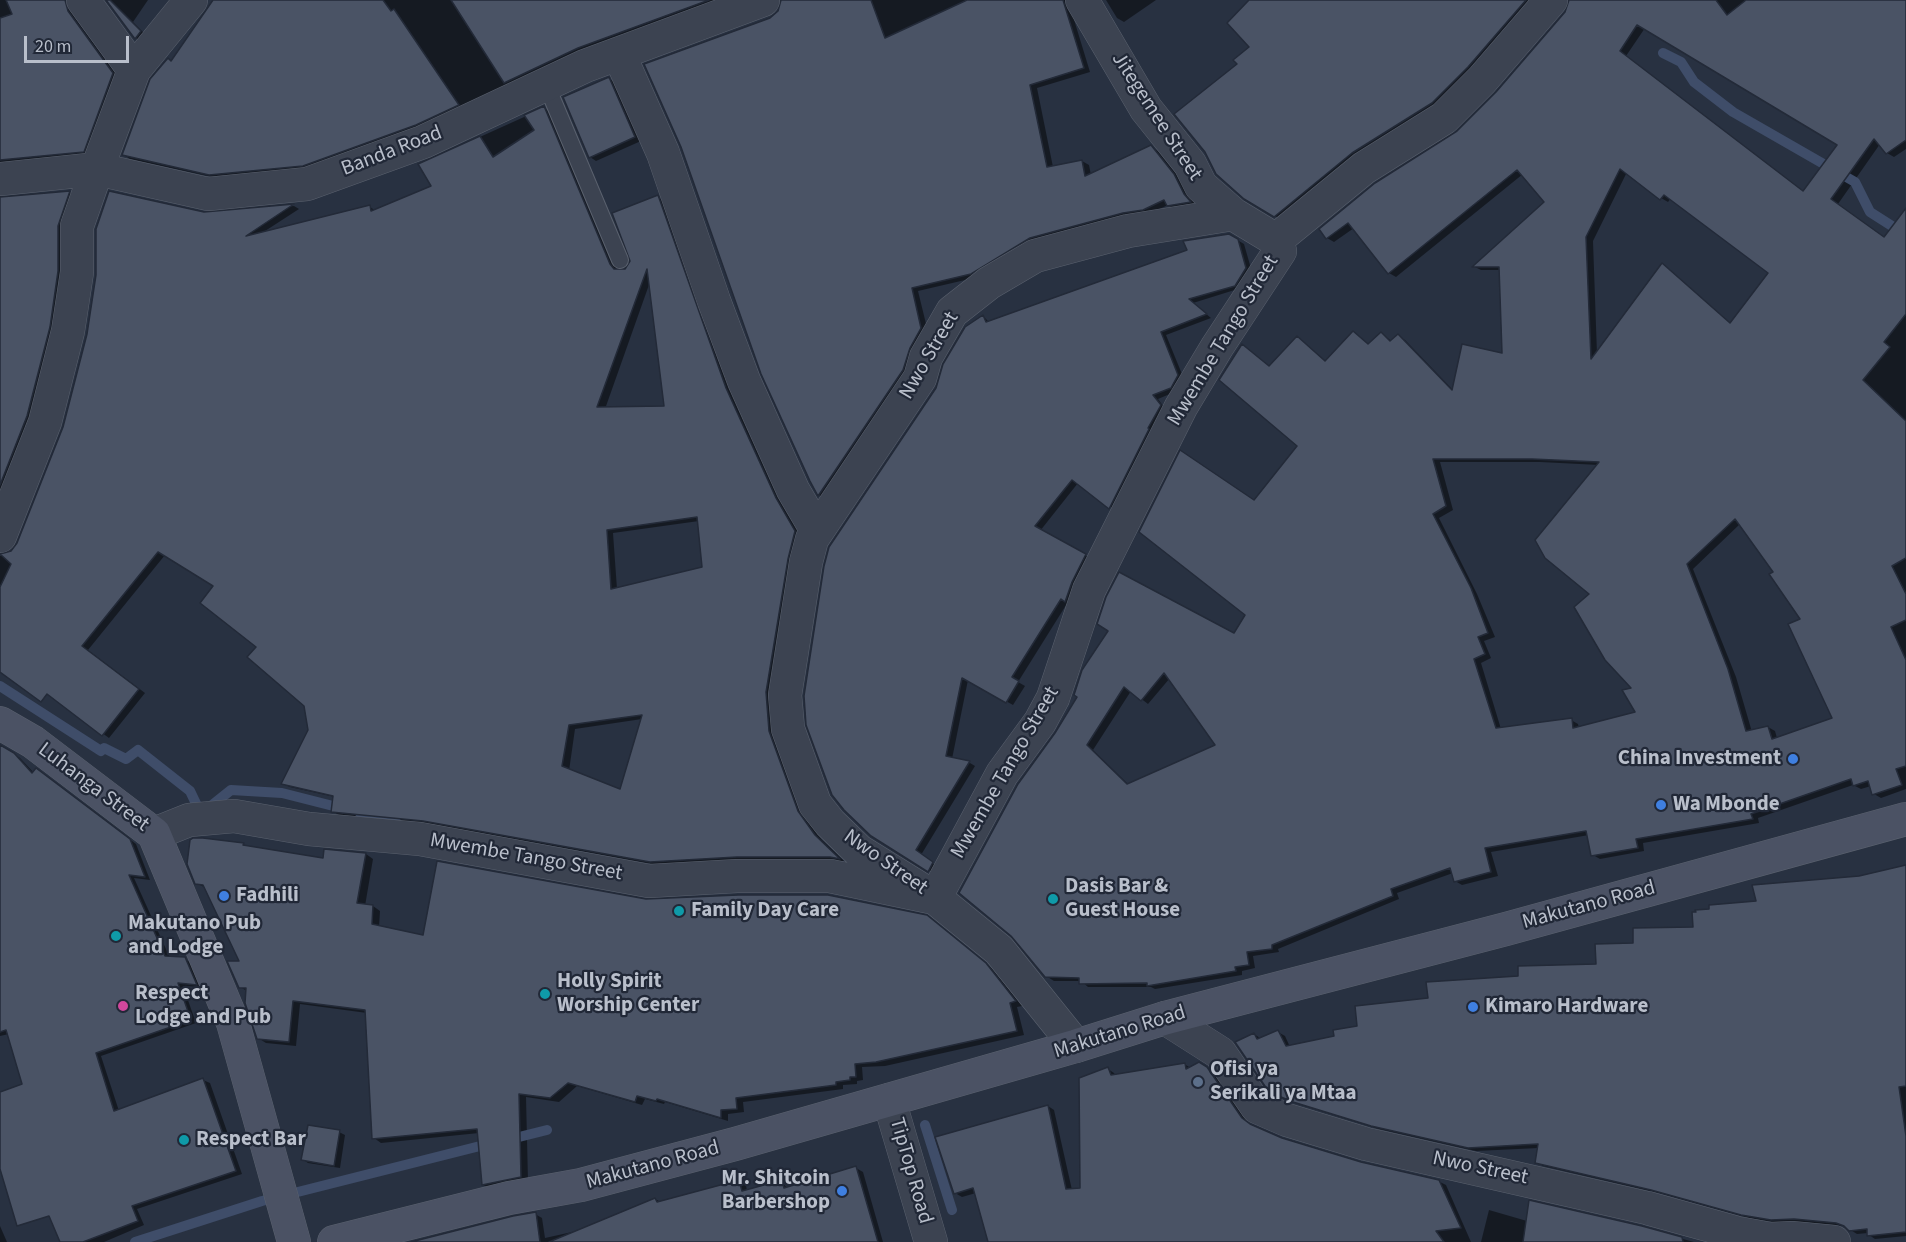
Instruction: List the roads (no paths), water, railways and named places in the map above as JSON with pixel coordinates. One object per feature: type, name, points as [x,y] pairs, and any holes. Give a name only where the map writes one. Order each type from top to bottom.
[{"type":"street","points":[[83,0],[134,70]]},
{"type":"street","points":[[0,536],[45,422],[68,331],[77,272],[77,226],[97,169],[134,70],[191,0]]},
{"type":"street","name":"Banda Road","points":[[0,179],[97,169],[208,194],[307,184],[423,142],[585,66],[763,0]]},
{"type":"street","name":"Jitegemee Street","points":[[1082,0],[1146,110],[1190,164],[1201,186],[1233,214],[1276,240]]},
{"type":"street","name":"Mwembe Tango Street","points":[[154,834],[189,820],[234,816],[309,829],[420,839],[649,881],[737,876],[830,876],[935,898],[1002,774],[1040,722],[1053,698],[1089,590],[1181,407],[1280,251],[1276,240],[1364,168],[1444,118],[1482,80],[1551,0]]},
{"type":"street","points":[[619,54],[663,153],[744,381],[793,490],[817,531]]},
{"type":"street","name":"Nwo Street","points":[[1076,1046],[999,950],[935,898],[859,850],[830,823],[815,804],[788,729],[785,694],[806,562],[811,542],[817,531],[920,378],[926,357],[952,312],[989,283],[1035,256],[1128,231],[1233,214]]},
{"type":"street","name":"Luhanga Street","points":[[0,723],[33,742],[154,834],[233,1023],[294,1242]]},
{"type":"street","name":"Makutano Road","points":[[334,1242],[509,1198],[581,1185],[735,1144],[1076,1046],[1165,1018],[1506,929],[1906,819]]},
{"type":"street","name":"Nwo Street","points":[[1165,1018],[1220,1053],[1257,1107],[1287,1120],[1366,1144],[1635,1205],[1737,1233],[1770,1239],[1792,1238],[1834,1242]]},
{"type":"street","name":"TipTop Road","points":[[889,1100],[931,1242]]},
{"type":"lane","points":[[546,84],[620,260]]},
{"type":"waterway","points":[[1663,53],[1681,62],[1694,82],[1733,112],[1855,182],[1870,212],[1906,235]]},
{"type":"waterway","points":[[0,686],[101,751],[104,748],[126,759],[138,750],[190,791],[201,814],[231,790],[282,793],[345,809]]},
{"type":"waterway","points":[[360,813],[397,823]]},
{"type":"waterway","points":[[925,1125],[952,1210]]},
{"type":"waterway","points":[[507,1140],[547,1130]]},
{"type":"waterway","points":[[135,1242],[262,1201],[492,1143]]},
{"type":"place","name":"China Investment","points":[[1793,759]]},
{"type":"place","name":"Wa Mbonde","points":[[1661,805]]},
{"type":"place","name":"Fadhili","points":[[224,896]]},
{"type":"place","name":"Dasis Bar & Guest House","points":[[1053,899]]},
{"type":"place","name":"Family Day Care","points":[[679,911]]},
{"type":"place","name":"Makutano Pub and Lodge","points":[[116,936]]},
{"type":"place","name":"Holly Spirit Worship Center","points":[[545,994]]},
{"type":"place","name":"Respect Lodge and Pub","points":[[123,1006]]},
{"type":"place","name":"Kimaro Hardware","points":[[1473,1007]]},
{"type":"place","name":"Ofisi ya Serikali ya Mtaa","points":[[1198,1082]]},
{"type":"place","name":"Respect Bar","points":[[184,1140]]},
{"type":"place","name":"Mr. Shitcoin Barbershop","points":[[842,1191]]}]
